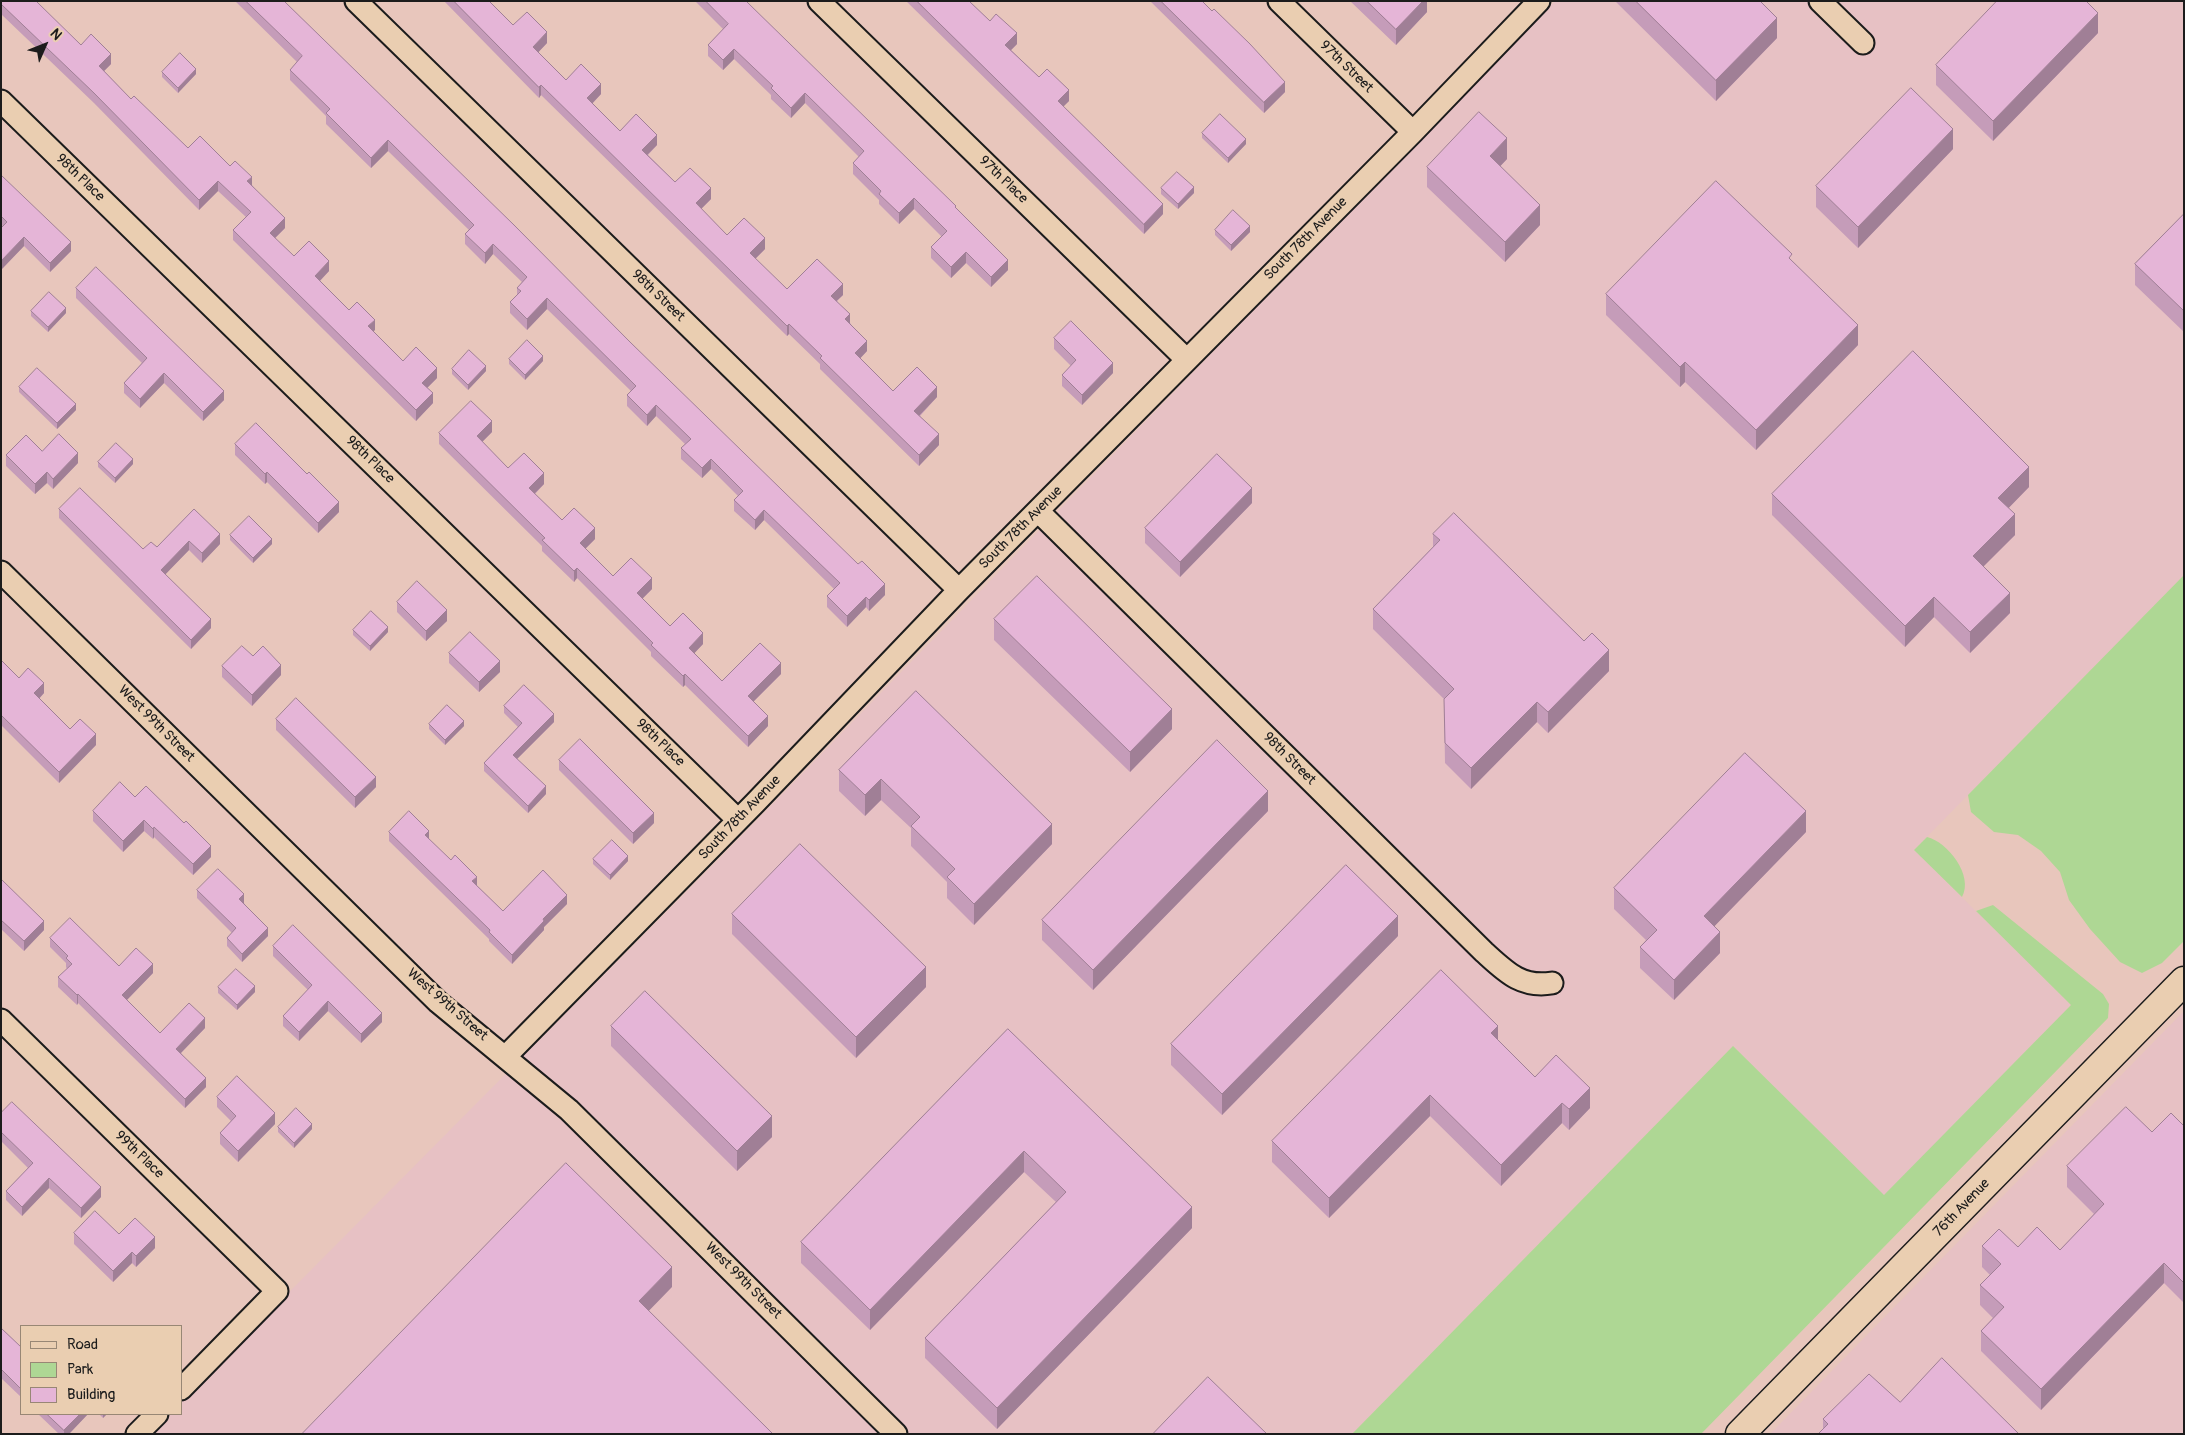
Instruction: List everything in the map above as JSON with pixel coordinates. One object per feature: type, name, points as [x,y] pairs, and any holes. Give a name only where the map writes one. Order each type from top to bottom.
[{"type":"street","name":"98th Street","points":[[356,1],[959,590]]},
{"type":"street","name":"97th Place","points":[[819,1],[1187,360]]},
{"type":"street","name":"97th Street","points":[[1279,1],[1412,132]]},
{"type":"street","name":"South 78th Avenue","points":[[506,1056],[738,820],[959,590],[1539,1]]},
{"type":"street","points":[[1820,1],[1863,43]]},
{"type":"street","name":"98th Place","points":[[1,101],[738,820]]},
{"type":"street","name":"98th Street","points":[[1038,511],[1484,952],[1503,969],[1522,982],[1538,985],[1552,983]]},
{"type":"street","name":"West 99th Street","points":[[1,572],[438,1002],[506,1056],[569,1110],[896,1434]]},
{"type":"street","name":"76th Avenue","points":[[1740,1434],[2184,981]]},
{"type":"street","name":"99th Place","points":[[1,1020],[278,1291],[182,1388]]},
{"type":"street","points":[[137,1434],[156,1415]]},
{"type":"shaded area","points":[[1555,1],[2184,1],[2184,575],[1914,850],[2071,1005],[1884,1196],[1733,1046],[1352,1434],[149,1434],[168,1415],[182,1415],[182,1400],[722,856]]},
{"type":"shaded area","points":[[2184,1011],[2184,1434],[1770,1434]]},
{"type":"green space","points":[[2184,575],[2184,941],[2162,963],[2142,973],[2120,962],[2090,929],[2069,900],[2060,872],[2041,851],[2018,835],[1994,832],[1971,812],[1968,795]]},
{"type":"green space","points":[[1927,837],[1943,846],[1957,861],[1965,879],[1965,889],[1962,897],[1914,850]]},
{"type":"green space","points":[[1993,905],[2103,994],[2109,1004],[2108,1018],[1701,1434],[1352,1434],[1733,1046],[1884,1195],[2071,1005],[1976,911]]},
{"type":"building","points":[[1,1],[36,1],[81,45],[91,34],[111,54],[99,66],[131,99],[134,96],[188,148],[200,136],[230,166],[235,161],[252,177],[247,181],[285,218],[270,233],[294,256],[309,241],[329,261],[315,276],[349,310],[357,302],[375,320],[368,326],[403,361],[416,347],[437,368],[422,383],[433,393],[416,410],[233,230],[251,212],[218,181],[199,200],[94,93],[1,4]]},
{"type":"building","points":[[246,1],[284,1],[858,564],[862,561],[885,584],[869,600],[866,597],[847,616],[827,596],[840,583],[764,510],[755,520],[734,500],[743,491],[711,459],[702,468],[681,448],[691,439],[656,405],[647,415],[627,395],[636,386],[547,298],[527,319],[510,302],[521,291],[517,288],[527,277],[493,244],[485,253],[465,234],[474,225],[388,140],[371,158],[326,113],[330,109],[290,70],[302,56]]},
{"type":"building","points":[[454,1],[489,1],[513,25],[527,12],[547,32],[533,47],[566,80],[581,64],[601,84],[587,98],[620,131],[636,114],[657,135],[642,150],[675,182],[690,168],[711,188],[696,203],[727,235],[744,218],[765,238],[750,253],[787,289],[817,259],[843,284],[831,296],[850,314],[845,319],[867,341],[855,353],[893,391],[917,367],[937,387],[914,411],[939,434],[919,455],[820,358],[822,356],[789,324],[787,326],[541,85],[539,87]]},
{"type":"building","points":[[706,1],[746,1],[956,206],[1008,260],[991,277],[966,252],[951,267],[931,247],[947,231],[914,198],[899,213],[879,194],[881,191],[853,163],[864,151],[805,93],[791,108],[771,88],[773,86],[734,49],[723,60],[708,45],[728,24]]},
{"type":"building","points":[[917,1],[969,1],[990,21],[996,14],[1017,33],[1005,45],[1039,77],[1047,69],[1069,90],[1058,101],[1163,204],[1144,224]]},
{"type":"building","points":[[1161,1],[1202,1],[1212,11],[1214,9],[1250,44],[1285,82],[1264,102]]},
{"type":"building","points":[[1367,1],[1423,1],[1396,29]]},
{"type":"building","points":[[1636,1],[1760,1],[1777,18],[1716,80]]},
{"type":"building","points":[[1997,1],[2086,1],[2098,13],[1993,121],[1936,65]]},
{"type":"building","points":[[180,53],[196,69],[178,88],[162,72]]},
{"type":"building","points":[[1911,88],[1953,129],[1858,227],[1816,186]]},
{"type":"building","points":[[1479,112],[1507,138],[1490,156],[1540,205],[1505,242],[1427,167]]},
{"type":"building","points":[[1220,114],[1246,139],[1228,158],[1202,133]]},
{"type":"building","points":[[1177,172],[1194,187],[1178,204],[1161,188]]},
{"type":"building","points":[[1,175],[71,242],[50,263],[24,237],[1,261],[1,228],[7,222],[1,216]]},
{"type":"building","points":[[1716,181],[1792,254],[1789,258],[1858,325],[1756,430],[1685,362],[1680,367],[1606,294]]},
{"type":"building","points":[[1233,210],[1250,226],[1231,245],[1215,230]]},
{"type":"building","points":[[2184,214],[2184,311],[2135,264]]},
{"type":"building","points":[[96,267],[224,391],[203,412],[164,373],[140,399],[124,383],[147,358],[76,288]]},
{"type":"building","points":[[49,292],[66,308],[48,327],[31,311]]},
{"type":"building","points":[[1071,321],[1113,363],[1082,395],[1062,375],[1076,360],[1054,338]]},
{"type":"building","points":[[527,340],[543,356],[525,375],[509,359]]},
{"type":"building","points":[[469,350],[486,366],[468,385],[452,369]]},
{"type":"building","points":[[1913,351],[2029,467],[1998,498],[2015,514],[1973,556],[2010,593],[1970,632],[1934,597],[1905,626],[1772,494]]},
{"type":"building","points":[[37,368],[76,404],[57,423],[19,387]]},
{"type":"building","points":[[471,401],[492,421],[477,436],[508,468],[524,453],[544,473],[529,488],[562,520],[574,508],[595,528],[580,543],[613,576],[631,558],[652,578],[637,593],[670,626],[683,613],[703,633],[689,648],[722,681],[760,643],[781,663],[748,696],[768,716],[748,736],[685,674],[683,676],[651,645],[653,643],[577,568],[574,571],[542,540],[545,538],[439,433]]},
{"type":"building","points":[[256,423],[307,474],[309,472],[339,502],[318,523],[267,472],[265,474],[235,444]]},
{"type":"building","points":[[59,434],[78,453],[53,479],[47,472],[35,484],[6,455],[26,435],[42,451]]},
{"type":"building","points":[[116,443],[133,459],[115,478],[98,462]]},
{"type":"building","points":[[1217,454],[1252,488],[1180,562],[1145,528]]},
{"type":"building","points":[[80,488],[143,549],[151,542],[157,547],[194,509],[220,534],[202,553],[189,541],[161,570],[211,619],[191,640],[59,509]]},
{"type":"building","points":[[1454,513],[1584,641],[1592,633],[1609,650],[1548,712],[1537,702],[1471,768],[1445,743],[1444,699],[1454,689],[1373,609],[1440,540],[1433,534]]},
{"type":"building","points":[[249,516],[272,539],[253,558],[230,535]]},
{"type":"building","points":[[1037,576],[1172,709],[1130,752],[994,619]]},
{"type":"building","points":[[417,581],[447,610],[426,631],[397,602]]},
{"type":"building","points":[[371,611],[388,627],[370,646],[353,630]]},
{"type":"building","points":[[470,632],[500,661],[479,682],[449,653]]},
{"type":"building","points":[[242,646],[253,656],[263,646],[281,665],[252,695],[222,666]]},
{"type":"building","points":[[1,660],[19,678],[28,668],[44,683],[34,693],[70,729],[80,719],[96,734],[59,772],[1,715]]},
{"type":"building","points":[[524,685],[554,714],[513,755],[546,786],[528,806],[484,763],[522,723],[504,706]]},
{"type":"building","points":[[916,691],[1052,824],[974,904],[947,877],[955,869],[911,826],[920,817],[881,779],[865,795],[839,770]]},
{"type":"building","points":[[296,698],[376,777],[355,797],[276,719]]},
{"type":"building","points":[[447,705],[464,721],[445,740],[429,724]]},
{"type":"building","points":[[580,739],[654,813],[633,833],[559,760]]},
{"type":"building","points":[[1217,740],[1268,791],[1093,970],[1042,920]]},
{"type":"building","points":[[1745,753],[1806,811],[1704,916],[1720,932],[1674,980],[1640,947],[1657,930],[1614,888]]},
{"type":"building","points":[[120,782],[135,797],[146,786],[211,846],[193,864],[144,820],[123,841],[93,811]]},
{"type":"building","points":[[409,811],[429,831],[425,835],[451,860],[455,855],[477,877],[472,881],[503,911],[543,870],[567,895],[512,955],[489,932],[490,930],[389,832]]},
{"type":"building","points":[[612,840],[628,856],[610,875],[593,859]]},
{"type":"building","points":[[800,844],[926,967],[856,1037],[732,914]]},
{"type":"building","points":[[1346,865],[1398,916],[1222,1094],[1171,1044]]},
{"type":"building","points":[[218,869],[244,894],[239,899],[268,928],[242,954],[227,938],[236,928],[197,890]]},
{"type":"building","points":[[1,879],[44,921],[24,941],[1,920]]},
{"type":"building","points":[[70,918],[119,966],[136,948],[153,964],[122,995],[160,1033],[189,1003],[205,1018],[176,1049],[206,1078],[185,1099],[78,994],[58,977],[72,964],[66,958],[68,956],[50,938]]},
{"type":"building","points":[[293,925],[382,1013],[361,1034],[328,1001],[299,1032],[283,1016],[312,985],[273,946]]},
{"type":"building","points":[[236,969],[255,986],[237,1005],[218,987]]},
{"type":"building","points":[[1441,970],[1498,1026],[1491,1033],[1535,1077],[1556,1055],[1590,1088],[1569,1109],[1562,1103],[1501,1165],[1430,1095],[1329,1198],[1272,1141]]},
{"type":"building","points":[[645,991],[772,1116],[737,1151],[611,1026]]},
{"type":"building","points":[[1008,1029],[1192,1207],[997,1408],[925,1338],[1066,1192],[1024,1151],[870,1310],[801,1242]]},
{"type":"building","points":[[237,1076],[275,1113],[238,1151],[220,1133],[236,1116],[217,1097]]},
{"type":"building","points":[[12,1102],[101,1187],[81,1208],[49,1178],[22,1207],[6,1191],[33,1163],[1,1132],[1,1113]]},
{"type":"building","points":[[2126,1107],[2152,1132],[2171,1113],[2184,1126],[2184,1283],[2164,1263],[2041,1389],[1981,1331],[2004,1307],[1980,1285],[2001,1264],[1982,1246],[1999,1229],[2018,1247],[2037,1227],[2060,1250],[2104,1204],[2067,1166]]},
{"type":"building","points":[[296,1108],[312,1124],[294,1143],[278,1127]]},
{"type":"building","points":[[566,1163],[672,1267],[639,1301],[773,1434],[302,1434]]},
{"type":"building","points":[[95,1211],[119,1234],[135,1218],[155,1237],[136,1256],[132,1252],[113,1271],[74,1233]]},
{"type":"building","points":[[1,1328],[20,1346],[20,1388],[1,1369]]},
{"type":"building","points":[[1942,1358],[2019,1434],[1818,1434],[1828,1424],[1823,1419],[1869,1374],[1900,1402]]},
{"type":"building","points":[[1208,1377],[1267,1434],[1153,1434]]},
{"type":"building","points":[[48,1415],[79,1415],[64,1430]]}]
